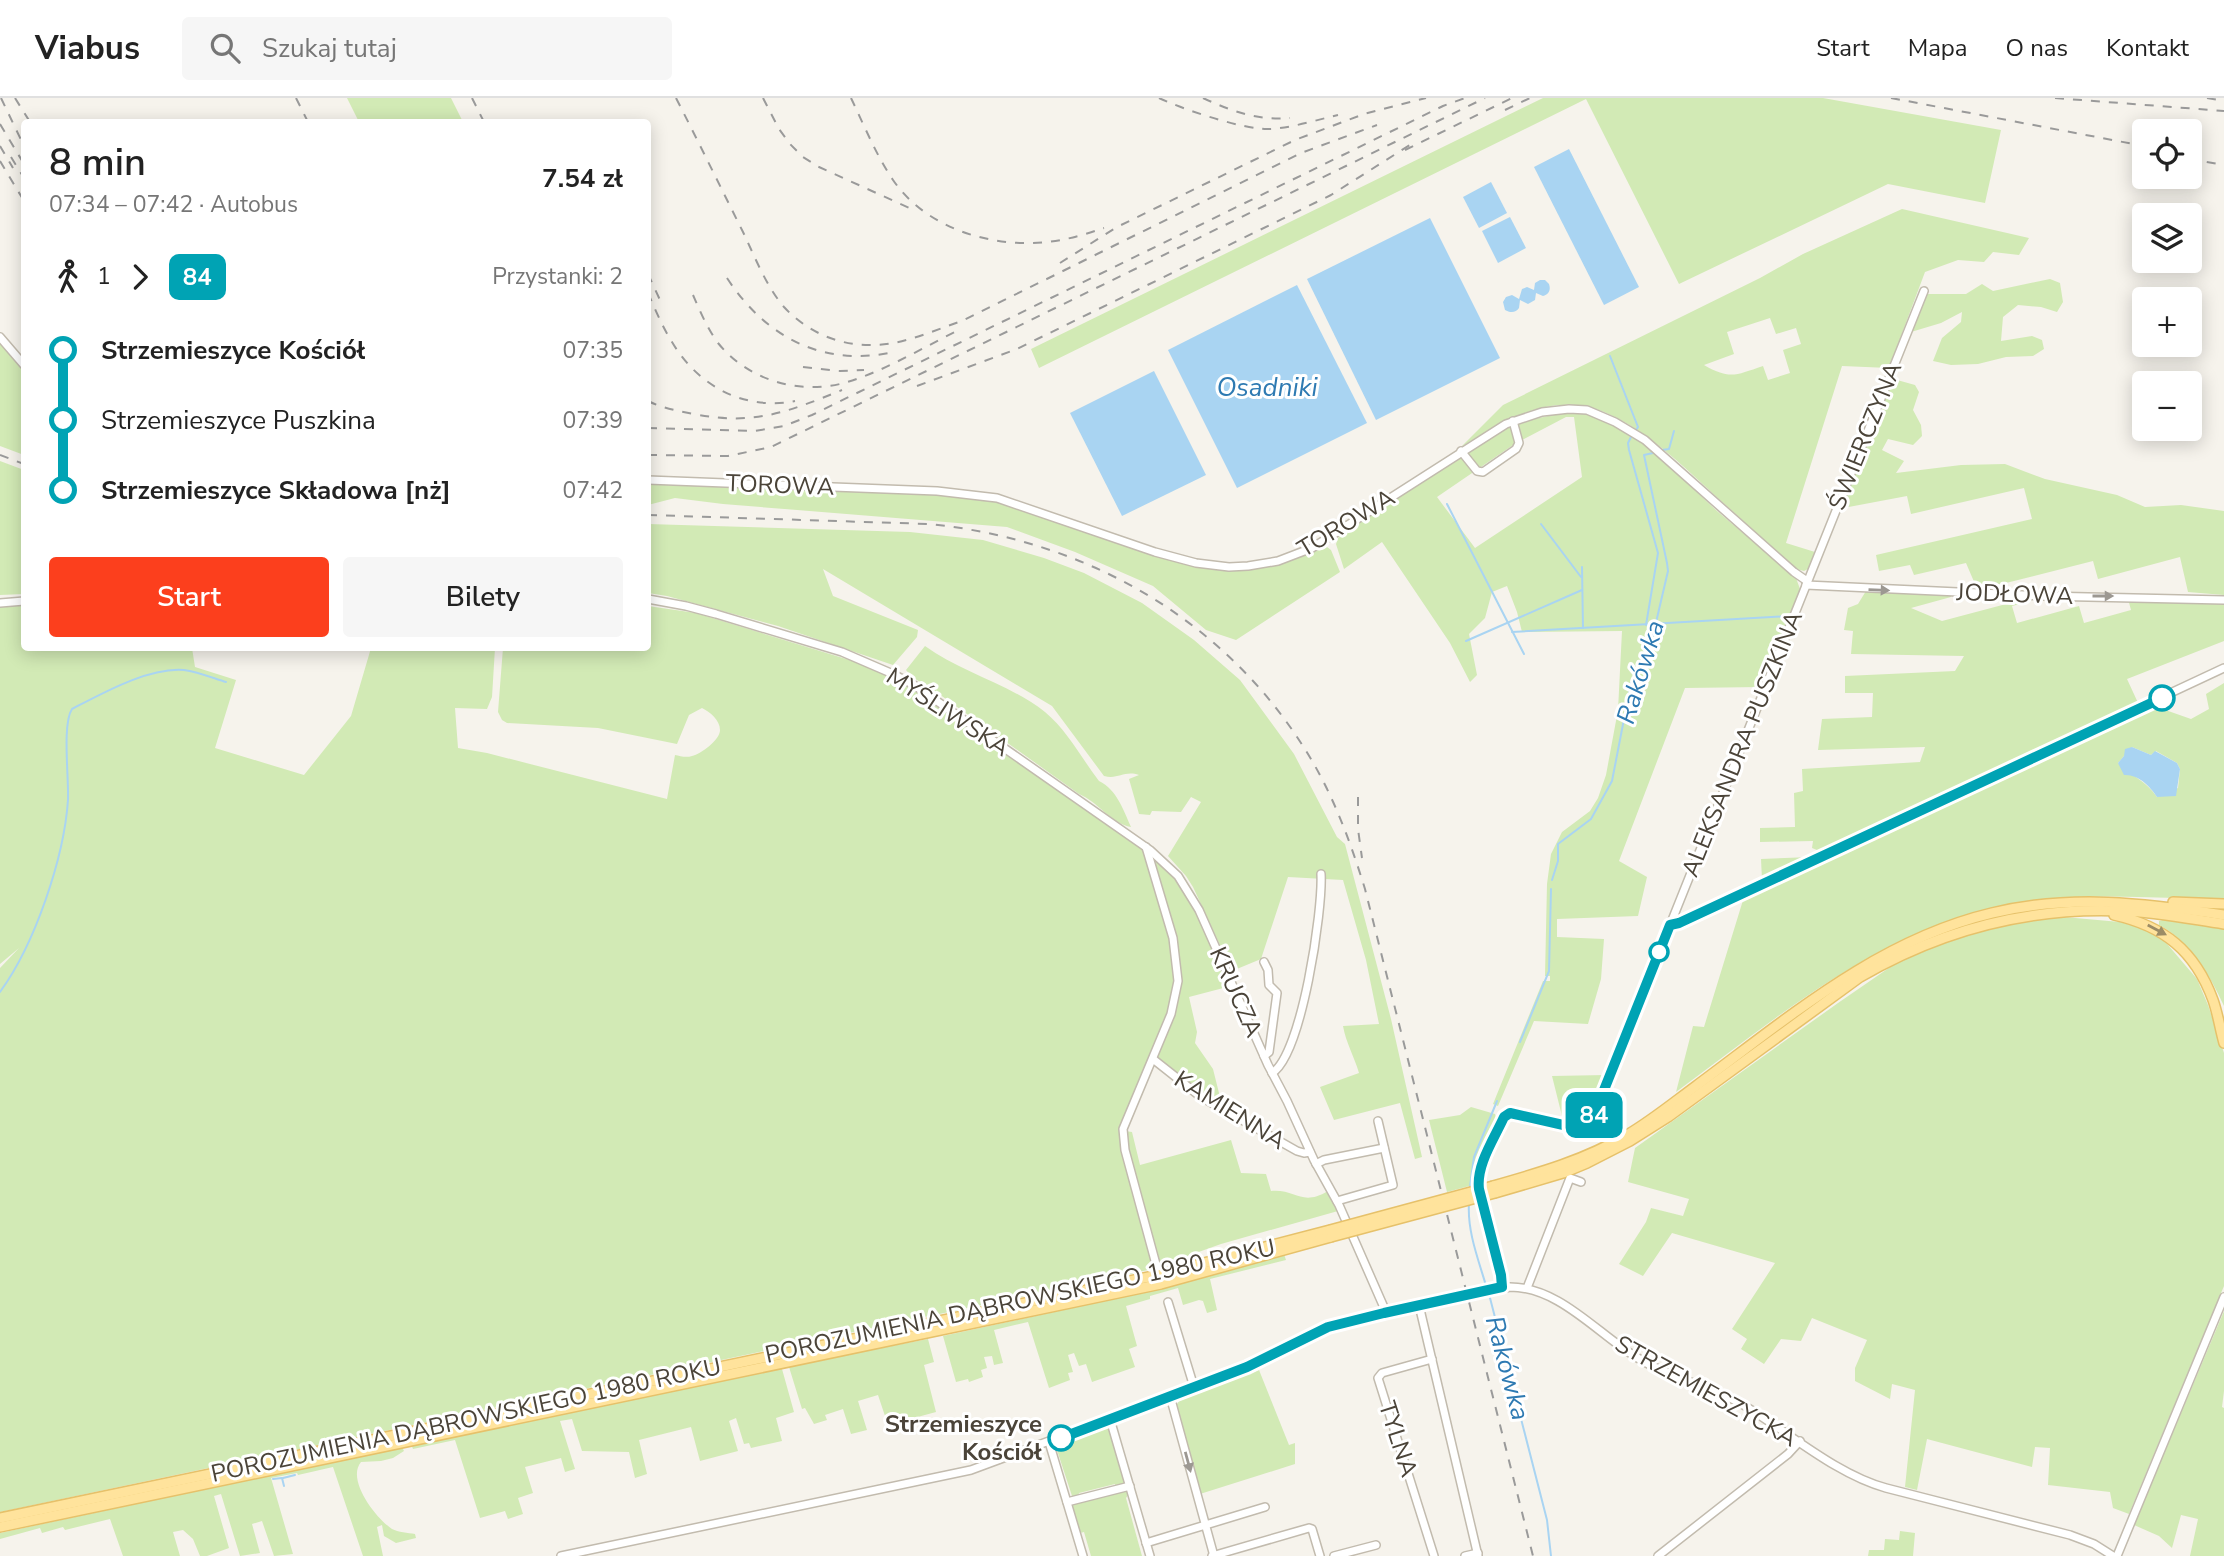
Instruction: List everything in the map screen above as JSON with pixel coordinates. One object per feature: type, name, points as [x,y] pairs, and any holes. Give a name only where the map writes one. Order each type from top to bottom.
[{"type":"main road","name":"POROZUMIENIA DĄBROWSKIEGO 1980 ROKU","points":[[1494,1190],[1584,1157],[1627,1135],[1855,971],[1921,937],[1969,919],[2017,908],[2077,902],[2134,903],[2224,915]]},
{"type":"main road","points":[[2134,903],[2224,904]]},
{"type":"main road","points":[[2092,910],[2150,926],[2166,935],[2187,953],[2208,986],[2224,1043]]},
{"type":"main road","name":"POROZUMIENIA DĄBROWSKIEGO 1980 ROKU","points":[[0,1527],[1161,1284],[1330,1234],[1563,1173],[1587,1163],[1630,1141],[1668,1117],[1860,977],[1907,952],[1948,935],[1996,922],[2047,913],[2092,910],[2161,914],[2224,924]]},
{"type":"main road","name":"POROZUMIENIA DĄBROWSKIEGO 1980 ROKU","points":[[0,1518],[1158,1275],[1330,1234]]},
{"type":"street","name":"ŚWIERCZYNA","points":[[1806,583],[1924,291]]},
{"type":"street","points":[[0,337],[21,362]]},
{"type":"street","name":"TOROWA","points":[[651,480],[926,490],[985,496],[1016,503],[1176,558],[1216,566],[1239,567],[1278,561],[1311,548],[1461,451],[1513,421],[1542,412],[1587,410],[1615,422],[1645,440],[1806,583]]},
{"type":"street","points":[[1461,451],[1476,471],[1483,472],[1517,449],[1518,440],[1513,421]]},
{"type":"street","name":"JODŁOWA","points":[[1806,583],[1833,588],[2224,600]]},
{"type":"street","name":"ALEKSANDRA PUSZKINA","points":[[1498,1288],[1501,1275],[1479,1189],[1483,1162],[1504,1117],[1510,1113],[1581,1129],[1590,1125],[1806,583]]},
{"type":"street","name":"MYŚLIWSKA","points":[[651,600],[706,611],[842,652],[894,674],[932,697],[1146,847]]},
{"type":"street","points":[[0,603],[21,601]]},
{"type":"street","points":[[1670,925],[2224,668]]},
{"type":"street","points":[[1146,847],[1173,937],[1178,971],[1175,1003],[1129,1111],[1123,1134],[1157,1268]]},
{"type":"street","name":"KRUCZA","points":[[1146,847],[1173,870],[1190,892],[1264,1056],[1269,1052],[1277,992],[1269,985],[1268,970],[1264,962]]},
{"type":"street","points":[[1272,1073],[1278,1070],[1299,1021],[1317,926],[1321,874]]},
{"type":"street","points":[[1264,1056],[1316,1164],[1337,1201],[1386,1312]]},
{"type":"street","name":"KAMIENNA","points":[[1153,1059],[1201,1097],[1297,1151],[1310,1152]]},
{"type":"street","points":[[1337,1201],[1393,1185],[1378,1121]]},
{"type":"street","points":[[1316,1164],[1384,1148]]},
{"type":"street","points":[[1527,1288],[1570,1178],[1581,1182]]},
{"type":"street","name":"STRZEMIESZYCKA","points":[[561,1556],[953,1475],[994,1463],[1251,1365],[1328,1327],[1498,1288],[1527,1288],[1555,1299],[1641,1360],[1733,1400],[1849,1473],[1873,1484],[2070,1535],[2115,1556]]},
{"type":"street","points":[[2115,1556],[2224,1297]]},
{"type":"street","points":[[1168,1302],[1194,1387]]},
{"type":"street","points":[[1419,1305],[1478,1554],[1465,1556]]},
{"type":"street","name":"TYLNA","points":[[1432,1359],[1382,1373],[1378,1378],[1434,1556]]},
{"type":"street","points":[[1170,1396],[1213,1556],[1309,1528],[1320,1556]]},
{"type":"street","points":[[1110,1419],[1150,1556]]},
{"type":"street","points":[[1658,1556],[1788,1454],[1800,1441]]},
{"type":"street","points":[[1049,1442],[1083,1556]]},
{"type":"street","points":[[1067,1502],[1130,1486]]},
{"type":"street","points":[[1146,1544],[1265,1507]]},
{"type":"street","points":[[1334,1556],[1376,1545]]},
{"type":"green space","points":[[347,98],[451,98],[462,119],[358,119]]},
{"type":"green space","points":[[1543,98],[1823,98],[2001,130],[1985,203],[1888,184],[1679,284],[1586,99],[1039,368],[1031,349]]},
{"type":"green space","points":[[1902,209],[2029,238],[2019,255],[1993,252],[1984,262],[1958,260],[1925,272],[1889,368],[1842,366],[1786,543],[1815,552],[1808,569],[1796,569],[1653,441],[1614,416],[1575,405],[1544,407],[1515,417],[1461,447],[1503,405],[1760,278],[1803,254]],"holes":[[[1770,318],[1776,334],[1796,328],[1801,344],[1783,350],[1790,373],[1768,380],[1763,366],[1733,375],[1720,373],[1704,365],[1734,354],[1727,332]]]},
{"type":"green space","points":[[2050,279],[2060,283],[2063,302],[2057,312],[2018,305],[2003,317],[2001,341],[2032,336],[2042,340],[2044,349],[2033,356],[2006,357],[1978,364],[1951,365],[1933,361],[1942,338],[1961,322],[1962,312],[1941,323],[1911,332],[1925,294],[1966,294],[1982,284],[1993,291]]},
{"type":"green space","points":[[0,342],[21,366],[21,454],[0,446]]},
{"type":"green space","points":[[1890,378],[1915,385],[1919,392],[1913,410],[1921,425],[1922,436],[1913,445],[1888,439],[1882,450],[1904,461],[1896,473],[1961,465],[2005,464],[2045,479],[2117,495],[2145,507],[2181,505],[2224,511],[2224,595],[2188,592],[2180,557],[2098,579],[2093,561],[2002,584],[1975,584],[1966,563],[1914,575],[1910,565],[1879,571],[1876,555],[2032,519],[2024,488],[1911,514],[1907,496],[1838,509]]},
{"type":"green space","points":[[1580,412],[1613,424],[1652,450],[1717,511],[1796,578],[1800,589],[1761,687],[1685,688],[1619,861],[1647,877],[1638,916],[1557,919],[1557,937],[1604,939],[1601,979],[1588,1024],[1534,1021],[1498,1106],[1493,1104],[1543,981],[1550,981],[1550,976],[1545,976],[1547,884],[1551,854],[1562,832],[1590,811],[1606,775],[1618,710],[1622,631],[1522,632],[1507,586],[1492,592],[1485,618],[1469,634],[1477,675],[1470,682],[1450,643],[1382,542],[1344,569],[1336,544],[1339,536],[1507,427],[1512,427],[1516,443],[1437,497],[1475,548],[1582,477],[1574,417],[1566,417],[1522,440],[1517,423],[1561,413]]},
{"type":"green space","points":[[0,461],[21,469],[21,594],[0,595]]},
{"type":"green space","points":[[651,483],[948,495],[1001,501],[1187,565],[1227,570],[1259,568],[1327,547],[1331,550],[1340,572],[1236,640],[1206,630],[1153,586],[1075,552],[1007,527],[675,498],[651,504]]},
{"type":"green space","points":[[651,524],[910,532],[983,540],[1084,573],[1142,603],[1194,640],[1240,680],[1294,754],[1337,837],[1345,844],[1391,1019],[1422,1157],[1415,1159],[1400,1103],[1334,1120],[1320,1087],[1359,1073],[1343,1026],[1379,1024],[1366,960],[1343,880],[1288,877],[1261,959],[1232,971],[1193,887],[1168,856],[1201,802],[1191,797],[1181,812],[1152,811],[1150,815],[1139,814],[1129,779],[1139,775],[1104,776],[1052,706],[823,569],[833,596],[918,630],[917,637],[893,665],[778,626],[651,593]]},
{"type":"green space","points":[[1866,591],[1951,594],[1951,597],[1911,608],[1942,621],[2025,599],[2027,602],[2012,606],[2017,623],[2079,606],[2084,623],[2131,610],[2128,599],[2224,603],[2224,641],[2127,679],[2139,705],[1822,852],[1812,848],[1813,841],[1760,842],[1760,828],[1795,827],[1794,793],[1803,791],[1802,769],[1920,762],[1925,747],[1818,750],[1822,719],[1872,717],[1873,693],[1845,693],[1845,676],[1955,671],[1964,656],[1851,654],[1853,631],[1844,630],[1848,608],[1858,604]]},
{"type":"green space","points":[[0,606],[21,606],[21,651],[192,651],[195,667],[236,680],[215,748],[304,775],[351,716],[370,651],[495,651],[492,697],[487,709],[455,708],[458,748],[667,799],[675,755],[696,755],[717,738],[720,730],[711,714],[702,708],[689,715],[677,744],[598,728],[507,723],[498,712],[503,651],[651,651],[651,606],[696,613],[856,662],[892,678],[927,698],[1154,857],[1177,878],[1188,894],[1231,986],[1189,997],[1197,1032],[1195,1043],[1213,1069],[1222,1105],[1220,1107],[1154,1059],[1125,1131],[1132,1132],[1140,1165],[1231,1140],[1241,1173],[1266,1174],[1271,1191],[1287,1192],[1305,1198],[1319,1196],[1328,1191],[1338,1211],[1221,1244],[1148,1270],[0,1512],[0,968],[19,948],[0,964]]},
{"type":"green space","points":[[925,646],[1031,702],[1053,719],[1099,781],[1115,795],[1131,827],[1118,822],[912,677],[906,670]]},
{"type":"green space","points":[[2224,683],[2224,900],[2069,898],[2017,903],[1969,914],[1923,931],[1836,977],[1754,1033],[1676,1092],[1693,1026],[1704,1027],[1744,897],[2154,706],[2191,719],[2209,709],[2206,694]],"holes":[[[2132,747],[2151,755],[2156,751],[2177,763],[2180,769],[2178,788],[2157,797],[2118,763]]]},
{"type":"green space","points":[[1811,857],[1762,880],[1761,859]]},
{"type":"green space","points":[[2064,917],[2120,922],[2142,928],[2162,938],[2197,979],[2224,1053],[2224,1286],[2129,1514],[2113,1508],[2110,1492],[2048,1485],[2050,1448],[2035,1447],[2032,1467],[1927,1439],[1917,1490],[1905,1487],[1915,1390],[1892,1384],[1890,1399],[1855,1381],[1855,1368],[1867,1340],[1812,1318],[1801,1341],[1781,1339],[1764,1364],[1741,1349],[1747,1339],[1732,1329],[1775,1263],[1672,1233],[1643,1276],[1619,1264],[1646,1222],[1651,1208],[1683,1216],[1689,1199],[1628,1182],[1635,1148],[1899,961],[1977,931],[2017,922]]},
{"type":"green space","points":[[2159,921],[2224,929],[2224,1006],[2198,960],[2180,940],[2159,925]]},
{"type":"green space","points":[[1606,1075],[1588,1120],[1579,1124],[1563,1120],[1552,1076]]},
{"type":"green space","points":[[1471,1107],[1495,1114],[1497,1121],[1478,1161],[1473,1185],[1447,1192],[1429,1120],[1460,1115]]},
{"type":"green space","points":[[1284,1254],[1286,1260],[1210,1279],[1217,1310],[1207,1313],[1203,1301],[1199,1300],[1183,1305],[1178,1288],[1126,1306],[1137,1346],[1129,1349],[1135,1367],[1092,1382],[1086,1364],[1079,1366],[1074,1353],[1068,1355],[1073,1372],[1068,1373],[1070,1380],[1049,1388],[1028,1322],[994,1330],[1003,1363],[994,1365],[992,1356],[984,1357],[987,1368],[981,1370],[983,1377],[969,1382],[968,1379],[956,1382],[943,1336],[1173,1286]]},
{"type":"green space","points":[[2224,1311],[2224,1556],[2190,1556],[2198,1519],[2181,1515],[2172,1548],[2159,1536],[2134,1525]]},
{"type":"green space","points":[[928,1339],[934,1362],[924,1365],[936,1412],[888,1425],[878,1395],[858,1401],[867,1430],[851,1434],[843,1409],[825,1415],[827,1420],[814,1424],[805,1408],[802,1409],[789,1367]]},
{"type":"green space","points":[[788,1367],[782,1369],[794,1412],[776,1418],[782,1441],[751,1448],[749,1443],[744,1444],[736,1418],[729,1421],[738,1451],[700,1461],[691,1427],[639,1440],[647,1474],[635,1478],[629,1452],[582,1451],[572,1419],[560,1421],[575,1469],[565,1472],[561,1458],[525,1467],[533,1493],[518,1498],[523,1514],[508,1519],[505,1511],[480,1518],[455,1440],[413,1449],[411,1444]]},
{"type":"green space","points":[[1259,1370],[1289,1445],[1295,1443],[1295,1464],[1200,1494],[1176,1406],[1179,1401]]},
{"type":"green space","points":[[1110,1426],[1126,1484],[1079,1493],[1078,1498],[1073,1499],[1056,1447]]},
{"type":"green space","points":[[402,1447],[404,1451],[393,1458],[361,1462],[357,1470],[360,1488],[378,1516],[392,1529],[415,1534],[416,1538],[396,1543],[384,1536],[382,1525],[377,1527],[383,1556],[363,1556],[333,1467],[271,1478],[293,1554],[274,1556],[262,1521],[252,1524],[260,1553],[240,1556],[221,1494],[214,1496],[229,1548],[207,1556],[200,1556],[193,1539],[183,1530],[173,1532],[180,1556],[123,1556],[110,1519],[42,1533],[40,1528],[0,1539],[0,1533]]},
{"type":"green space","points":[[1126,1490],[1142,1556],[1091,1556],[1084,1532],[1080,1533],[1072,1504]]},
{"type":"green space","points":[[1900,1531],[1915,1533],[1913,1556],[1868,1556],[1869,1550],[1884,1550],[1885,1539],[1899,1540]]},
{"type":"water","points":[[1569,149],[1639,287],[1604,305],[1534,167]]},
{"type":"water","points":[[1491,182],[1507,213],[1479,228],[1463,197]]},
{"type":"water","points":[[1510,217],[1526,248],[1498,263],[1482,231]]},
{"type":"water","name":"Osadniki","points":[[1430,218],[1500,358],[1376,420],[1307,279]]},
{"type":"water","points":[[1540,280],[1549,284],[1550,290],[1547,294],[1543,296],[1536,293],[1535,300],[1528,304],[1520,300],[1519,308],[1515,312],[1505,310],[1503,302],[1506,297],[1512,295],[1519,299],[1522,289],[1527,287],[1534,290],[1535,283]]},
{"type":"water","name":"Osadniki","points":[[1297,285],[1367,423],[1237,488],[1168,350]]},
{"type":"water","points":[[1154,371],[1206,475],[1122,516],[1070,413]]},
{"type":"water","points":[[2132,747],[2151,755],[2155,751],[2177,763],[2180,769],[2176,796],[2157,797],[2134,776],[2124,775],[2118,763],[2124,756],[2125,749]]},
{"type":"waterway","name":"Rakówka","points":[[1610,356],[1638,427],[1636,430]]},
{"type":"waterway","name":"Rakówka","points":[[1662,450],[1669,449],[1674,431]]},
{"type":"waterway","name":"Rakówka","points":[[1631,437],[1629,450],[1658,553],[1646,625]]},
{"type":"waterway","name":"Rakówka","points":[[1552,880],[1558,861],[1558,844],[1591,819],[1612,781],[1631,683],[1647,661],[1668,571],[1644,455],[1653,453]]},
{"type":"waterway","points":[[1447,504],[1524,654]]},
{"type":"waterway","points":[[1541,524],[1581,577]]},
{"type":"waterway","points":[[1582,567],[1583,628]]},
{"type":"waterway","points":[[1466,641],[1582,590]]},
{"type":"waterway","points":[[1512,632],[1789,616]]},
{"type":"waterway","points":[[0,992],[25,950],[36,925],[61,848],[68,800],[67,726],[72,709],[126,682],[170,670],[184,670],[226,682]]},
{"type":"waterway","name":"Rakówka","points":[[1520,1042],[1549,971],[1551,889]]},
{"type":"waterway","name":"Rakówka","points":[[1470,1187],[1474,1157],[1497,1101]]},
{"type":"waterway","name":"Rakówka","points":[[1469,1203],[1472,1236],[1487,1289]]},
{"type":"waterway","name":"Rakówka","points":[[1489,1294],[1547,1520],[1551,1556]]},
{"type":"waterway","points":[[283,1478],[295,1475]]},
{"type":"waterway","points":[[273,1479],[282,1478],[284,1486]]},
{"type":"railway","points":[[1,98],[21,140]]},
{"type":"railway","points":[[15,98],[28,119]]},
{"type":"railway","points":[[296,98],[306,119]]},
{"type":"railway","points":[[472,98],[482,119]]},
{"type":"railway","points":[[676,98],[761,271],[784,307],[802,323],[823,335],[845,342],[869,345],[905,340],[962,321],[1301,153],[1377,125]]},
{"type":"railway","points":[[763,98],[779,129],[803,157],[819,167],[916,211]]},
{"type":"railway","points":[[851,98],[893,180],[907,197],[941,222],[982,238],[1025,243],[1062,240],[1104,228]]},
{"type":"railway","points":[[1159,98],[1213,118],[1258,128],[1286,127],[1338,115]]},
{"type":"railway","points":[[1203,98],[1245,114],[1290,118]]},
{"type":"railway","points":[[1060,263],[1117,227],[1295,140],[1364,114],[1426,98]]},
{"type":"railway","points":[[651,428],[755,431],[784,426],[812,415],[1443,106],[1465,98]]},
{"type":"railway","points":[[651,455],[728,456],[771,447],[1485,98]]},
{"type":"railway","points":[[1405,150],[1512,98]]},
{"type":"railway","points":[[1505,110],[1530,98]]},
{"type":"railway","points":[[1891,98],[2132,144]]},
{"type":"railway","points":[[2055,98],[2224,111]]},
{"type":"railway","points":[[2207,98],[2224,101]]},
{"type":"railway","points":[[0,124],[21,159]]},
{"type":"railway","points":[[917,386],[1017,349],[1331,195],[1413,143]]},
{"type":"railway","points":[[0,146],[13,168]]},
{"type":"railway","points":[[11,157],[21,173]]},
{"type":"railway","points":[[0,161],[21,196]]},
{"type":"railway","points":[[2202,161],[2224,165]]},
{"type":"railway","points":[[727,278],[759,316],[796,342],[840,355],[889,353]]},
{"type":"railway","points":[[651,280],[660,300]]},
{"type":"railway","points":[[693,295],[710,331],[730,356],[759,375],[792,385],[809,387],[844,383],[887,366],[957,331]]},
{"type":"railway","points":[[651,300],[683,358],[709,383],[724,392],[758,402],[795,401]]},
{"type":"railway","points":[[803,367],[840,371],[864,370]]},
{"type":"railway","points":[[651,402],[694,414],[753,417],[804,405],[842,390]]},
{"type":"railway","points":[[0,455],[21,463]]},
{"type":"railway","points":[[651,515],[929,524],[988,533],[1046,549],[1101,570],[1152,598],[1200,631],[1243,671],[1282,715],[1315,766],[1330,796],[1365,889],[1533,1556]]},
{"type":"railway","points":[[1358,797],[1362,858]]},
{"type":"bus line","name":"84","points":[[1061,1438],[1247,1367],[1328,1327],[1502,1287],[1478,1184],[1483,1162],[1504,1117],[1510,1113],[1581,1129],[1590,1125],[1670,925],[2162,698]]},
{"type":"place","name":"Strzemieszyce Kościół","points":[[1061,1438]]}]
